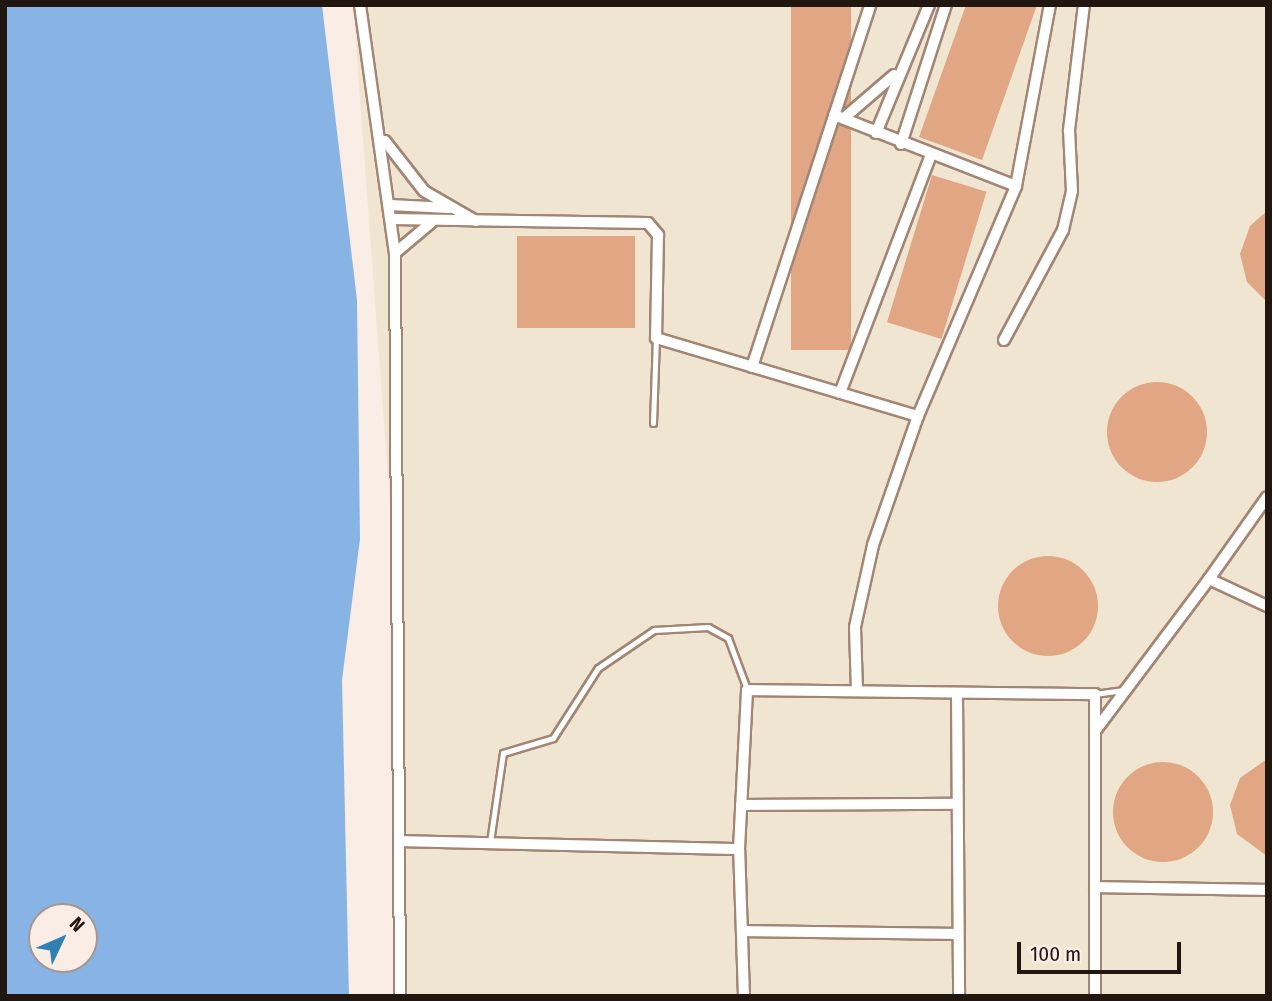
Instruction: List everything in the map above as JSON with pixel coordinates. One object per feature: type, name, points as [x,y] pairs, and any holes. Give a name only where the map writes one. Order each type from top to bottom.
[{"type":"street","points":[[360,5],[383,139],[395,253],[391,350],[402,841],[400,996]]},
{"type":"street","points":[[752,366],[839,117],[870,5]]},
{"type":"street","points":[[876,133],[896,74],[929,5]]},
{"type":"street","points":[[901,144],[946,5]]},
{"type":"street","points":[[857,691],[855,627],[873,545],[918,416],[1016,187],[1050,5]]},
{"type":"street","points":[[1004,340],[1063,230],[1072,191],[1069,130],[1084,5]]},
{"type":"street","points":[[839,117],[896,74]]},
{"type":"street","points":[[839,117],[901,144],[1016,187]]},
{"type":"street","points":[[383,139],[413,182],[451,208],[481,223]]},
{"type":"street","points":[[840,393],[931,155]]},
{"type":"street","points":[[390,205],[451,208]]},
{"type":"street","points":[[392,219],[481,223],[648,223],[658,235],[656,338],[918,416]]},
{"type":"street","points":[[395,253],[435,220]]},
{"type":"street","points":[[1095,731],[1267,497]]},
{"type":"street","points":[[1209,579],[1267,606]]},
{"type":"street","points":[[744,996],[739,849],[747,690],[1095,694],[1095,996]]},
{"type":"street","points":[[957,692],[956,934],[959,996]]},
{"type":"street","points":[[741,805],[957,804]]},
{"type":"street","points":[[402,841],[739,849]]},
{"type":"street","points":[[1095,887],[1267,890]]},
{"type":"street","points":[[743,931],[956,934]]},
{"type":"lane","points":[[653,423],[656,338]]},
{"type":"lane","points":[[490,842],[503,753],[553,738],[598,668],[654,630],[708,627],[728,638],[747,690]]},
{"type":"lane","points":[[1095,694],[1132,684]]},
{"type":"shaded area","points":[[353,5],[1267,5],[1267,996],[404,996],[392,531]]},
{"type":"water","points":[[5,5],[322,5],[357,300],[360,539],[342,680],[349,996],[5,996]]},
{"type":"building","points":[[791,5],[851,5],[851,350],[791,350]]},
{"type":"building","points":[[966,5],[1037,5],[982,160],[919,137]]},
{"type":"building","points":[[932,175],[987,192],[941,339],[887,322]]},
{"type":"building","points":[[1267,211],[1267,302],[1247,282],[1240,254],[1250,226]]},
{"type":"building","points":[[517,236],[635,236],[635,328],[517,328]]},
{"type":"building","points":[[1157,382],[1176,386],[1192,397],[1203,413],[1207,432],[1203,451],[1192,467],[1176,478],[1157,482],[1138,478],[1122,467],[1111,451],[1107,432],[1111,413],[1122,397],[1138,386]]},
{"type":"building","points":[[1048,556],[1067,560],[1083,571],[1094,587],[1098,606],[1094,625],[1083,641],[1067,652],[1048,656],[1029,652],[1013,641],[1002,625],[998,606],[1002,587],[1013,571],[1029,560]]},
{"type":"building","points":[[1267,759],[1267,856],[1237,834],[1230,805],[1240,778]]},
{"type":"building","points":[[1163,762],[1182,766],[1198,777],[1209,793],[1213,812],[1209,831],[1198,847],[1182,858],[1163,862],[1144,858],[1128,847],[1117,831],[1113,812],[1117,793],[1128,777],[1144,766]]}]
